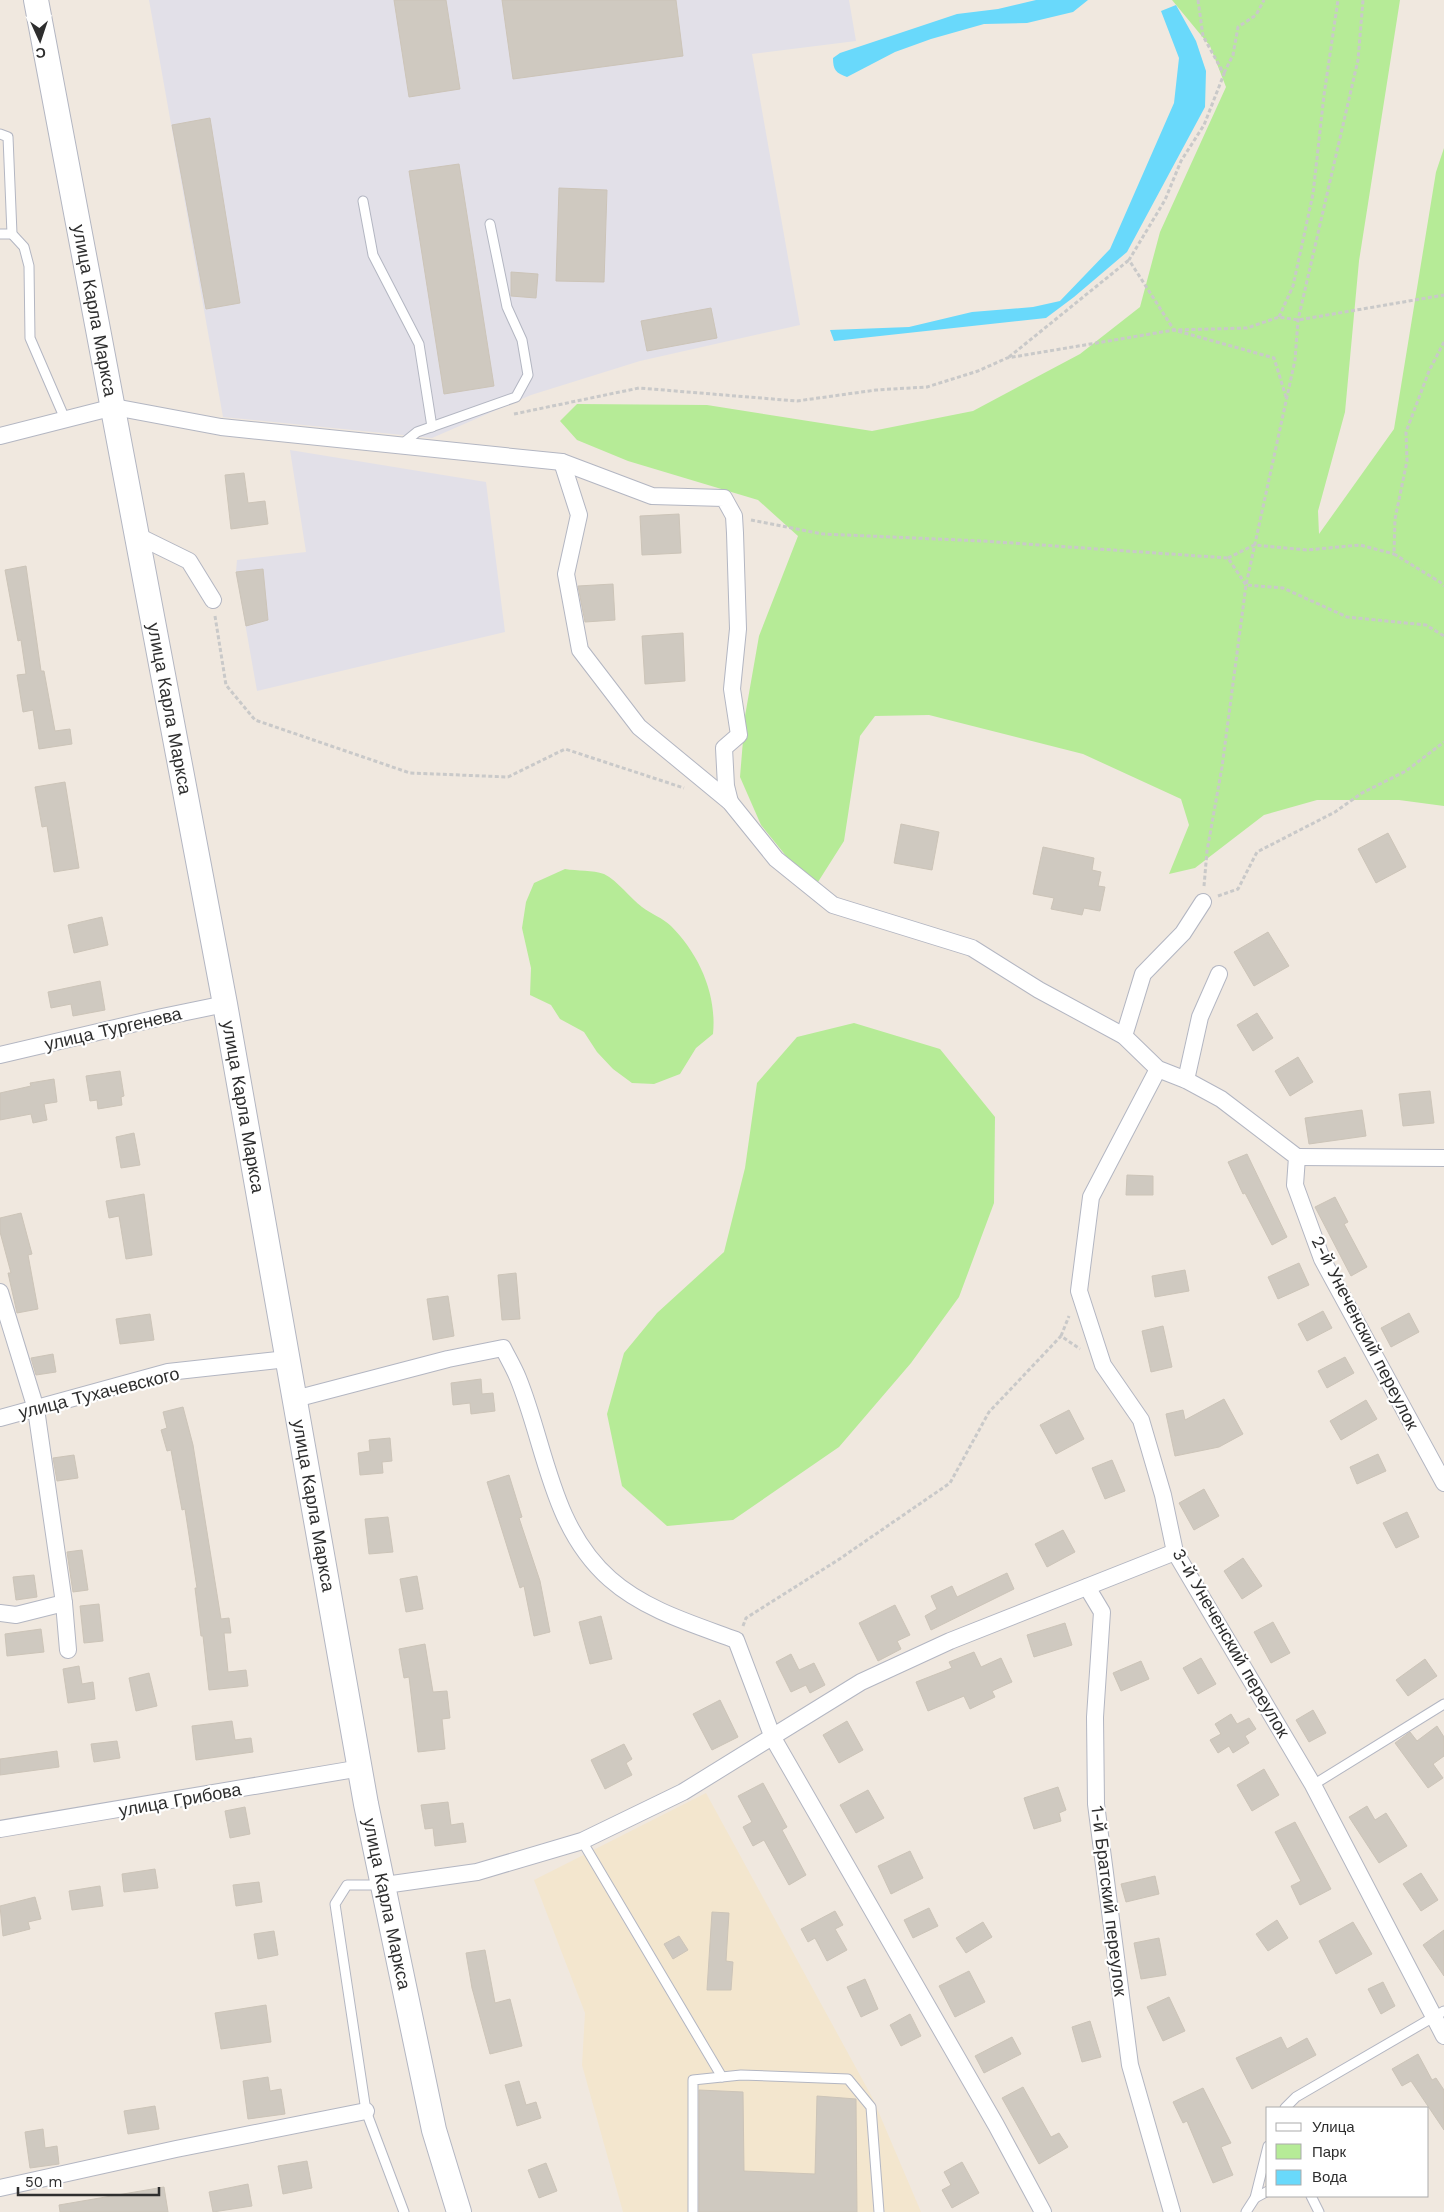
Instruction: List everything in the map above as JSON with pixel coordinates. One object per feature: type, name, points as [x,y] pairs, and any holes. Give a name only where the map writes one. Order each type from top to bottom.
[{"type":"main road","name":"улица Карла Маркса","points":[[36,0],[226,1004],[287,1360],[361,1768],[434,2130],[459,2212]]},
{"type":"street","points":[[0,436],[114,406],[220,427],[562,462],[652,496],[724,498],[734,516],[738,629],[732,689],[739,735],[724,748],[726,786],[730,802]]},
{"type":"street","points":[[562,462],[579,515],[566,574],[580,650],[639,727],[730,802],[776,859],[834,905],[972,948],[1039,990],[1124,1036],[1158,1068],[1186,1080],[1220,1099],[1297,1157],[1444,1158]]},
{"type":"street","points":[[136,535],[189,561],[213,600]]},
{"type":"street","points":[[1124,1036],[1143,974],[1183,933],[1203,902]]},
{"type":"street","points":[[1186,1080],[1200,1017],[1219,974]]},
{"type":"street","name":"улица Тургенева","points":[[0,1055],[162,1016],[226,1004]]},
{"type":"street","name":"3-й Унеченский переулок","points":[[1158,1068],[1091,1197],[1079,1292],[1103,1365],[1141,1420],[1163,1496],[1175,1552],[1312,1785],[1439,2014],[1444,2036]]},
{"type":"street","name":"2-й Унеченский переулок","points":[[1297,1157],[1294,1185],[1322,1259],[1444,1483]]},
{"type":"street","points":[[0,1292],[36,1409],[64,1603],[68,1650]]},
{"type":"street","points":[[295,1398],[439,1361],[504,1348],[518,1379],[560,1510],[587,1555],[611,1580],[656,1610],[736,1640],[773,1738],[996,2125],[1043,2212]]},
{"type":"street","name":"улица Тухачевского","points":[[0,1418],[168,1372],[287,1360]]},
{"type":"street","points":[[384,1885],[478,1872],[582,1841],[683,1792],[861,1682],[950,1641],[1175,1552]]},
{"type":"street","name":"1-й Братский переулок","points":[[1087,1588],[1102,1612],[1096,1717],[1096,1804],[1129,2056],[1172,2212]]},
{"type":"street","points":[[0,1613],[16,1615],[64,1603]]},
{"type":"street","name":"улица Грибова","points":[[0,1829],[361,1768]]},
{"type":"street","points":[[0,2188],[176,2149],[366,2111]]},
{"type":"lane","points":[[0,134],[8,137],[12,234],[24,247],[29,266],[30,338],[64,419]]},
{"type":"lane","points":[[363,201],[373,255],[419,344],[432,426]]},
{"type":"lane","points":[[399,446],[417,432],[516,398],[528,375],[522,340],[507,307],[490,224]]},
{"type":"lane","points":[[0,234],[12,234]]},
{"type":"lane","points":[[1312,1785],[1444,1704]]},
{"type":"lane","points":[[582,1841],[722,2077]]},
{"type":"lane","points":[[384,1885],[347,1885],[335,1904],[366,2111],[404,2212]]},
{"type":"lane","points":[[1286,2107],[1296,2097],[1439,2014]]},
{"type":"lane","points":[[692,2212],[693,2080],[740,2075],[848,2079],[871,2106],[879,2212]]},
{"type":"lane","points":[[1246,2212],[1255,2198],[1266,2154]]},
{"type":"lane","points":[[1255,2198],[1266,2192]]},
{"type":"lane","points":[[1311,2197],[1319,2212]]},
{"type":"path","points":[[1198,0],[1203,36],[1224,74]]},
{"type":"path","points":[[1008,358],[1129,260],[1165,200],[1181,162],[1204,125],[1233,55],[1238,27],[1256,14],[1264,0]]},
{"type":"path","points":[[1279,317],[1293,286],[1313,194],[1324,95],[1338,0]]},
{"type":"path","points":[[1363,0],[1358,60],[1298,320],[1295,360],[1246,585],[1222,767],[1207,851],[1203,902],[1238,889],[1258,852],[1335,812],[1362,793],[1406,771],[1444,742]]},
{"type":"path","points":[[1129,260],[1174,330],[1274,358],[1287,399]]},
{"type":"path","points":[[510,415],[639,388],[797,401],[876,390],[927,387],[978,371],[1008,358],[1174,330],[1247,328],[1279,317],[1298,320],[1444,295]]},
{"type":"path","points":[[1394,554],[1395,519],[1407,461],[1406,432],[1429,371],[1444,342]]},
{"type":"path","points":[[734,516],[823,534],[983,541],[1228,558],[1254,545],[1307,550],[1360,545],[1394,554],[1444,586]]},
{"type":"path","points":[[1228,558],[1246,585]]},
{"type":"path","points":[[1246,585],[1283,588],[1346,617],[1426,625],[1444,636]]},
{"type":"path","points":[[213,600],[226,685],[255,720],[410,773],[508,777],[565,749],[693,790]]},
{"type":"path","points":[[736,1640],[746,1618],[838,1560],[950,1483],[989,1412],[1061,1336],[1103,1365]]},
{"type":"shaded area","points":[[149,0],[849,0],[856,41],[752,54],[800,325],[640,361],[531,395],[432,438],[223,417]]},
{"type":"shaded area","points":[[290,450],[486,482],[505,632],[257,691],[236,572],[237,560],[306,552]]},
{"type":"shaded area","points":[[706,1793],[873,2099],[921,2212],[623,2212],[582,2065],[585,2013],[534,1880]]},
{"type":"green space","points":[[1172,0],[1400,0],[1359,261],[1345,412],[1318,511],[1319,534],[1394,429],[1436,172],[1444,148],[1444,806],[1399,800],[1317,800],[1264,815],[1195,868],[1169,874],[1189,825],[1181,799],[1083,754],[929,715],[875,716],[860,736],[844,841],[818,882],[795,867],[761,825],[740,777],[745,716],[759,636],[798,536],[758,500],[628,461],[577,440],[560,421],[577,404],[707,405],[872,431],[973,411],[1080,354],[1140,307],[1160,232],[1226,87],[1210,46]]},
{"type":"green space","points":[[565,869],[595,872],[609,877],[642,907],[671,926],[698,962],[709,990],[712,1004],[713,1034],[696,1048],[680,1074],[654,1084],[632,1083],[613,1069],[597,1052],[584,1032],[560,1019],[551,1005],[530,995],[531,968],[522,928],[526,902],[534,883]]},
{"type":"green space","points":[[854,1023],[940,1049],[995,1117],[994,1203],[959,1297],[911,1363],[839,1447],[733,1520],[667,1526],[622,1486],[607,1414],[624,1353],[657,1313],[724,1252],[745,1168],[757,1083],[797,1037]]},
{"type":"water","points":[[1036,0],[1088,0],[1073,12],[1027,23],[984,24],[931,39],[895,52],[847,77],[840,74],[834,65],[833,58],[840,53],[957,14],[998,9]]},
{"type":"water","points":[[1176,5],[1196,41],[1206,71],[1205,107],[1127,252],[1046,318],[834,341],[830,330],[909,327],[972,312],[1033,307],[1060,301],[1110,249],[1174,103],[1179,58],[1161,11]]},
{"type":"building","points":[[394,0],[446,0],[460,89],[409,97]]},
{"type":"building","points":[[502,0],[676,0],[683,56],[513,79]]},
{"type":"building","points":[[210,118],[240,303],[206,309],[172,125]]},
{"type":"building","points":[[459,164],[494,386],[444,394],[409,171]]},
{"type":"building","points":[[559,188],[607,190],[604,282],[556,281]]},
{"type":"building","points":[[511,272],[538,274],[536,298],[511,296]]},
{"type":"building","points":[[711,308],[717,338],[647,351],[641,321]]},
{"type":"building","points":[[244,473],[248,503],[265,501],[268,524],[231,529],[225,475]]},
{"type":"building","points":[[679,514],[681,553],[642,555],[640,516]]},
{"type":"building","points":[[26,566],[41,671],[44,671],[55,731],[70,729],[72,744],[39,749],[33,710],[23,712],[17,675],[26,674],[21,640],[18,641],[5,570]]},
{"type":"building","points":[[263,569],[268,620],[246,626],[236,572]]},
{"type":"building","points":[[613,584],[615,620],[585,622],[578,586]]},
{"type":"building","points":[[683,633],[685,681],[645,684],[642,636]]},
{"type":"building","points":[[65,782],[79,868],[54,872],[47,826],[42,827],[35,787]]},
{"type":"building","points":[[901,824],[939,832],[932,870],[894,863]]},
{"type":"building","points":[[1388,833],[1406,867],[1376,883],[1358,849]]},
{"type":"building","points":[[1043,847],[1094,858],[1092,870],[1101,872],[1098,886],[1105,887],[1100,911],[1084,908],[1082,915],[1051,909],[1054,898],[1033,894]]},
{"type":"building","points":[[102,917],[108,945],[74,953],[68,925]]},
{"type":"building","points":[[1268,932],[1289,966],[1254,986],[1234,952]]},
{"type":"building","points":[[100,981],[105,1010],[73,1016],[71,1004],[51,1008],[48,992]]},
{"type":"building","points":[[1257,1013],[1273,1038],[1253,1051],[1237,1025]]},
{"type":"building","points":[[1298,1057],[1313,1082],[1290,1096],[1275,1071]]},
{"type":"building","points":[[120,1071],[124,1096],[121,1097],[122,1105],[98,1109],[97,1100],[90,1101],[86,1076]]},
{"type":"building","points":[[54,1079],[57,1102],[44,1104],[47,1120],[33,1123],[31,1114],[0,1120],[0,1093],[31,1086],[30,1083]]},
{"type":"building","points":[[1430,1091],[1434,1123],[1403,1126],[1399,1094]]},
{"type":"building","points":[[1362,1110],[1366,1136],[1309,1144],[1305,1118]]},
{"type":"building","points":[[134,1133],[140,1165],[121,1168],[116,1137]]},
{"type":"building","points":[[1247,1154],[1287,1237],[1272,1245],[1245,1193],[1243,1194],[1228,1162]]},
{"type":"building","points":[[1127,1175],[1153,1176],[1153,1195],[1126,1195]]},
{"type":"building","points":[[144,1194],[152,1255],[126,1259],[119,1216],[109,1218],[106,1201]]},
{"type":"building","points":[[1335,1197],[1348,1222],[1344,1224],[1367,1267],[1351,1276],[1315,1207]]},
{"type":"building","points":[[21,1213],[32,1254],[28,1255],[38,1309],[17,1313],[8,1273],[11,1273],[0,1232],[0,1218]]},
{"type":"building","points":[[1299,1263],[1309,1285],[1278,1299],[1268,1277]]},
{"type":"building","points":[[1185,1270],[1189,1291],[1155,1297],[1152,1276]]},
{"type":"building","points":[[516,1273],[520,1319],[502,1320],[498,1275]]},
{"type":"building","points":[[448,1296],[454,1336],[433,1340],[427,1299]]},
{"type":"building","points":[[1323,1311],[1332,1328],[1307,1341],[1298,1324]]},
{"type":"building","points":[[1409,1313],[1419,1332],[1391,1347],[1381,1328]]},
{"type":"building","points":[[150,1314],[154,1340],[120,1344],[116,1319]]},
{"type":"building","points":[[1163,1326],[1172,1367],[1151,1372],[1142,1331]]},
{"type":"building","points":[[53,1354],[56,1372],[36,1375],[31,1358]]},
{"type":"building","points":[[1345,1357],[1354,1373],[1327,1388],[1318,1371]]},
{"type":"building","points":[[481,1379],[482,1394],[493,1393],[495,1411],[471,1414],[470,1403],[453,1405],[451,1383]]},
{"type":"building","points":[[1224,1399],[1243,1434],[1219,1447],[1175,1456],[1166,1414],[1183,1410],[1185,1420]]},
{"type":"building","points":[[1366,1400],[1377,1419],[1341,1440],[1330,1421]]},
{"type":"building","points":[[183,1407],[193,1445],[221,1619],[229,1618],[231,1633],[224,1633],[228,1672],[246,1670],[248,1686],[209,1690],[195,1588],[197,1588],[185,1509],[182,1510],[171,1450],[167,1451],[161,1430],[167,1428],[163,1412]]},
{"type":"building","points":[[1069,1410],[1084,1439],[1056,1454],[1040,1425]]},
{"type":"building","points":[[390,1438],[392,1461],[382,1462],[383,1473],[360,1475],[358,1453],[370,1451],[369,1440]]},
{"type":"building","points":[[1378,1454],[1386,1471],[1357,1484],[1350,1467]]},
{"type":"building","points":[[74,1455],[78,1478],[57,1481],[53,1458]]},
{"type":"building","points":[[1112,1460],[1125,1491],[1105,1499],[1092,1468]]},
{"type":"building","points":[[509,1475],[522,1517],[519,1518],[540,1581],[550,1632],[534,1636],[524,1586],[520,1588],[487,1482]]},
{"type":"building","points":[[1204,1489],[1219,1516],[1194,1530],[1179,1503]]},
{"type":"building","points":[[1407,1512],[1419,1537],[1396,1548],[1383,1523]]},
{"type":"building","points":[[388,1517],[393,1552],[369,1554],[365,1519]]},
{"type":"building","points":[[1063,1530],[1075,1552],[1047,1567],[1035,1544]]},
{"type":"building","points":[[82,1550],[88,1590],[73,1592],[67,1552]]},
{"type":"building","points":[[1243,1558],[1262,1586],[1242,1599],[1224,1571]]},
{"type":"building","points":[[1007,1573],[1014,1589],[931,1630],[925,1616],[937,1609],[931,1596],[952,1586],[957,1597]]},
{"type":"building","points":[[34,1575],[37,1597],[16,1600],[13,1577]]},
{"type":"building","points":[[417,1576],[423,1609],[406,1612],[400,1579]]},
{"type":"building","points":[[99,1604],[103,1641],[84,1643],[80,1606]]},
{"type":"building","points":[[895,1605],[910,1635],[897,1641],[901,1649],[878,1661],[859,1623]]},
{"type":"building","points":[[601,1616],[612,1659],[590,1664],[579,1622]]},
{"type":"building","points":[[1273,1622],[1290,1653],[1271,1663],[1254,1632]]},
{"type":"building","points":[[1065,1623],[1072,1645],[1034,1657],[1027,1635]]},
{"type":"building","points":[[41,1629],[44,1652],[7,1656],[5,1634]]},
{"type":"building","points":[[425,1644],[433,1692],[447,1691],[450,1718],[442,1719],[445,1749],[418,1752],[409,1677],[404,1678],[399,1649]]},
{"type":"building","points":[[974,1652],[981,1667],[1001,1658],[1012,1682],[992,1691],[995,1697],[970,1709],[964,1696],[928,1711],[916,1682],[952,1668],[949,1662]]},
{"type":"building","points":[[791,1654],[799,1670],[814,1663],[825,1685],[810,1693],[806,1685],[791,1692],[776,1662]]},
{"type":"building","points":[[1201,1658],[1216,1684],[1198,1694],[1183,1668]]},
{"type":"building","points":[[1425,1659],[1437,1676],[1408,1696],[1396,1680]]},
{"type":"building","points":[[1141,1661],[1149,1679],[1121,1691],[1113,1673]]},
{"type":"building","points":[[79,1666],[82,1684],[93,1682],[95,1699],[68,1703],[63,1669]]},
{"type":"building","points":[[149,1673],[157,1706],[136,1711],[129,1678]]},
{"type":"building","points":[[720,1700],[738,1737],[712,1750],[693,1714]]},
{"type":"building","points":[[1313,1710],[1326,1733],[1309,1742],[1296,1720]]},
{"type":"building","points":[[1231,1714],[1237,1724],[1249,1718],[1256,1729],[1245,1736],[1249,1743],[1233,1753],[1229,1746],[1218,1753],[1210,1740],[1221,1734],[1215,1724]]},
{"type":"building","points":[[232,1721],[235,1740],[251,1738],[253,1752],[196,1760],[192,1726]]},
{"type":"building","points":[[847,1721],[863,1750],[839,1763],[823,1735]]},
{"type":"building","points":[[1437,1726],[1444,1737],[1444,1756],[1433,1764],[1443,1778],[1428,1788],[1395,1743],[1410,1732],[1417,1741]]},
{"type":"building","points":[[117,1741],[120,1758],[94,1762],[91,1744]]},
{"type":"building","points":[[624,1744],[632,1759],[626,1763],[632,1775],[605,1789],[591,1760]]},
{"type":"building","points":[[57,1751],[59,1767],[0,1775],[0,1759]]},
{"type":"building","points":[[1264,1769],[1279,1795],[1252,1811],[1237,1785]]},
{"type":"building","points":[[763,1783],[787,1827],[782,1830],[806,1875],[789,1885],[764,1840],[753,1846],[743,1827],[752,1822],[738,1796]]},
{"type":"building","points":[[1058,1787],[1066,1810],[1059,1813],[1061,1821],[1034,1829],[1024,1798]]},
{"type":"building","points":[[868,1790],[884,1818],[856,1833],[840,1805]]},
{"type":"building","points":[[448,1802],[451,1825],[463,1823],[466,1842],[435,1846],[433,1828],[425,1829],[421,1805]]},
{"type":"building","points":[[1367,1806],[1375,1820],[1386,1813],[1407,1846],[1379,1863],[1349,1817]]},
{"type":"building","points":[[245,1807],[250,1834],[230,1838],[225,1811]]},
{"type":"building","points":[[1295,1822],[1331,1889],[1300,1905],[1291,1886],[1301,1881],[1275,1832]]},
{"type":"building","points":[[910,1851],[923,1878],[891,1894],[878,1866]]},
{"type":"building","points":[[155,1869],[158,1888],[124,1892],[122,1874]]},
{"type":"building","points":[[1421,1873],[1438,1900],[1421,1911],[1403,1884]]},
{"type":"building","points":[[1155,1876],[1159,1894],[1126,1902],[1121,1884]]},
{"type":"building","points":[[259,1882],[262,1902],[236,1906],[233,1885]]},
{"type":"building","points":[[100,1886],[103,1906],[72,1910],[69,1891]]},
{"type":"building","points":[[35,1897],[41,1919],[28,1922],[30,1929],[3,1936],[0,1906]]},
{"type":"building","points":[[929,1908],[938,1926],[913,1938],[904,1920]]},
{"type":"building","points":[[835,1911],[843,1925],[835,1929],[847,1950],[827,1961],[815,1938],[808,1942],[801,1929]]},
{"type":"building","points":[[712,1912],[729,1913],[726,1961],[733,1962],[731,1990],[707,1990]]},
{"type":"building","points":[[1277,1920],[1288,1938],[1268,1951],[1256,1934]]},
{"type":"building","points":[[983,1922],[992,1937],[966,1953],[956,1938]]},
{"type":"building","points":[[1353,1922],[1372,1954],[1336,1974],[1319,1941]]},
{"type":"building","points":[[1444,1930],[1444,1976],[1423,1945]]},
{"type":"building","points":[[274,1931],[278,1955],[258,1959],[254,1934]]},
{"type":"building","points":[[679,1936],[688,1950],[673,1959],[664,1944]]},
{"type":"building","points":[[1159,1938],[1166,1975],[1141,1979],[1134,1943]]},
{"type":"building","points":[[485,1950],[495,2003],[510,1999],[522,2046],[490,2054],[472,1988],[466,1953]]},
{"type":"building","points":[[969,1971],[985,2002],[955,2017],[939,1986]]},
{"type":"building","points":[[865,1979],[878,2009],[861,2017],[847,1987]]},
{"type":"building","points":[[1383,1982],[1395,2006],[1381,2014],[1368,1989]]},
{"type":"building","points":[[1169,1997],[1185,2031],[1163,2041],[1147,2007]]},
{"type":"building","points":[[266,2005],[271,2042],[221,2049],[215,2013]]},
{"type":"building","points":[[910,2014],[921,2036],[901,2046],[890,2025]]},
{"type":"building","points":[[1090,2021],[1101,2057],[1082,2062],[1072,2027]]},
{"type":"building","points":[[1012,2037],[1021,2054],[984,2073],[975,2056]]},
{"type":"building","points":[[1281,2037],[1287,2049],[1307,2038],[1316,2055],[1252,2089],[1236,2058]]},
{"type":"building","points":[[1418,2054],[1432,2080],[1436,2078],[1444,2090],[1444,2130],[1411,2081],[1402,2086],[1392,2069]]},
{"type":"building","points":[[268,2077],[270,2091],[281,2089],[285,2114],[248,2119],[243,2081]]},
{"type":"building","points":[[519,2081],[526,2105],[536,2102],[541,2118],[517,2126],[505,2085]]},
{"type":"building","points":[[1023,2087],[1051,2137],[1059,2133],[1068,2147],[1039,2164],[1002,2098]]},
{"type":"building","points":[[1203,2088],[1231,2143],[1221,2147],[1233,2175],[1213,2183],[1187,2121],[1183,2123],[1173,2102]]},
{"type":"building","points":[[699,2090],[743,2092],[744,2171],[815,2174],[817,2096],[856,2099],[857,2212],[699,2212]]},
{"type":"building","points":[[155,2106],[159,2129],[128,2134],[124,2111]]},
{"type":"building","points":[[43,2129],[45,2148],[57,2146],[59,2164],[30,2168],[25,2132]]},
{"type":"building","points":[[307,2161],[312,2188],[283,2194],[278,2166]]},
{"type":"building","points":[[962,2162],[979,2193],[952,2208],[942,2190],[951,2185],[944,2172]]},
{"type":"building","points":[[546,2163],[557,2191],[539,2198],[528,2170]]},
{"type":"building","points":[[248,2184],[252,2206],[213,2212],[209,2192]]},
{"type":"building","points":[[164,2187],[168,2212],[60,2212],[59,2205]]}]
